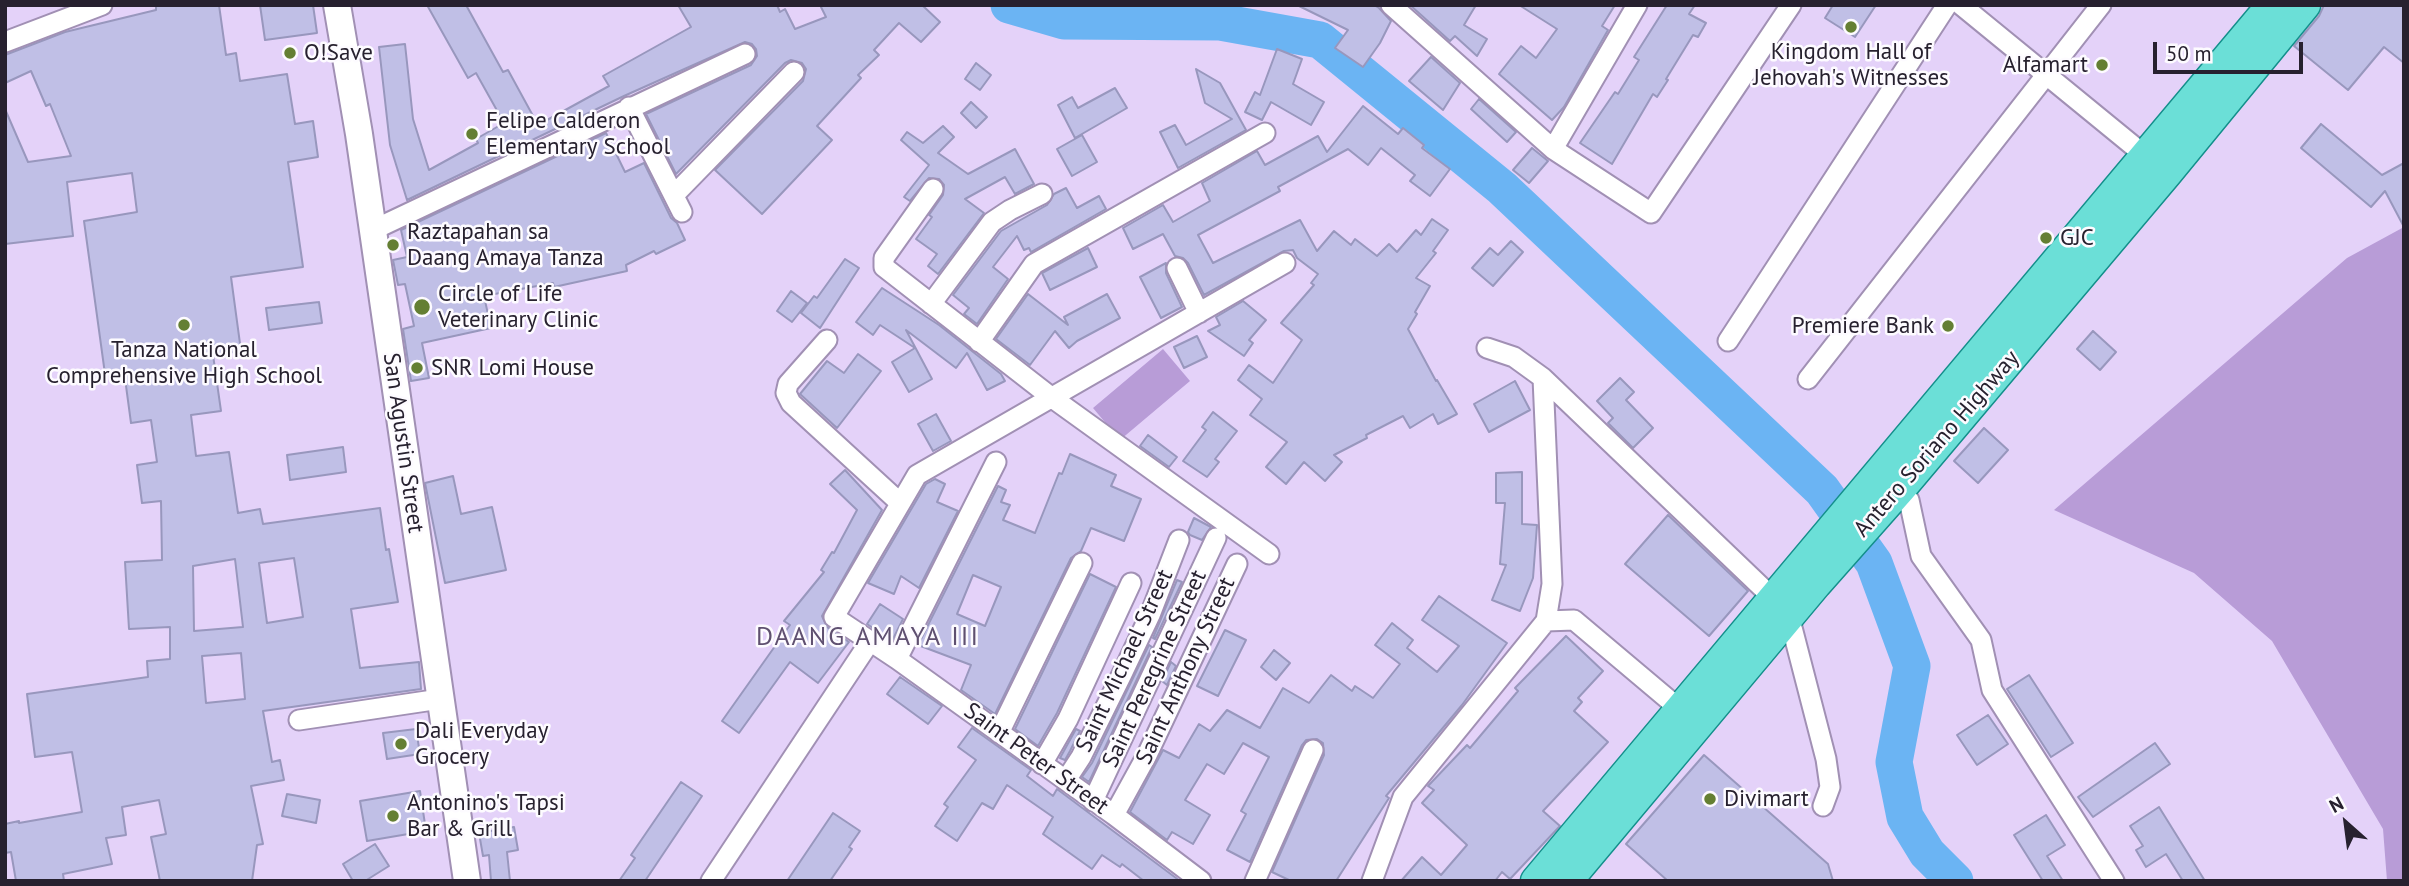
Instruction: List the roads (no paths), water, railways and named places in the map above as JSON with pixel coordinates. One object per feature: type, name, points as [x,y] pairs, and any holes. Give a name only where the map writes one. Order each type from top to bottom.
[{"type":"main road","name":"San Agustin Street","points":[[338,5],[467,881]]},
{"type":"main road","name":"Antero Soriano Highway","points":[[2157,164],[2272,5]]},
{"type":"main road","name":"Antero Soriano Highway","points":[[1567,881],[1690,718],[1807,577],[2157,164],[2305,5]]},
{"type":"main road","name":"Antero Soriano Highway","points":[[1536,881],[1690,718]]},
{"type":"street","points":[[5,42],[102,5]]},
{"type":"street","points":[[1391,5],[1553,149],[1651,213],[1791,5]]},
{"type":"street","points":[[1553,149],[1637,5]]},
{"type":"street","points":[[1728,341],[1947,5]]},
{"type":"street","points":[[1961,5],[2157,164]]},
{"type":"street","points":[[1808,379],[2101,5]]},
{"type":"street","points":[[373,230],[745,54]]},
{"type":"street","points":[[629,107],[678,203],[794,72]]},
{"type":"street","points":[[979,342],[1034,264],[1265,133]]},
{"type":"street","points":[[933,189],[884,258],[884,267],[1051,397],[1269,554]]},
{"type":"street","points":[[931,304],[992,222],[1042,194]]},
{"type":"street","points":[[827,340],[788,384],[786,393],[791,403],[900,502],[917,475],[1285,263]]},
{"type":"street","points":[[1177,268],[1199,313]]},
{"type":"street","points":[[1487,348],[1514,357],[1543,378],[1782,608],[1826,759],[1830,786],[1823,806]]},
{"type":"street","points":[[1372,881],[1403,797],[1546,621],[1552,584],[1543,378]]},
{"type":"street","points":[[897,659],[996,462]]},
{"type":"street","points":[[1892,478],[1909,500],[1921,556],[1981,640],[1992,690],[2114,881]]},
{"type":"street","name":"Saint Peter Street","points":[[900,502],[834,617],[871,640],[1066,780],[1200,881]]},
{"type":"street","name":"Saint Peregrine Street","points":[[1093,801],[1216,538]]},
{"type":"street","name":"Saint Michael Street","points":[[1066,780],[1081,757],[1122,674],[1158,595],[1179,540]]},
{"type":"street","points":[[999,733],[1082,563]]},
{"type":"street","name":"Saint Anthony Street","points":[[1114,815],[1147,755],[1237,564]]},
{"type":"street","points":[[1042,764],[1068,719],[1131,583]]},
{"type":"street","points":[[1546,621],[1574,620],[1690,718]]},
{"type":"street","points":[[711,881],[871,640]]},
{"type":"street","points":[[299,720],[440,699]]},
{"type":"street","points":[[1255,881],[1313,750]]},
{"type":"waterway","points":[[1009,5],[1064,21],[1220,22],[1320,40],[1502,188],[1822,490],[1874,563],[1912,666],[1894,762],[1905,817],[1927,853],[1955,881]]},
{"type":"place","name":"Kingdom Hall of Jehovah's Witnesses","points":[[1851,27]]},
{"type":"place","name":"O!Save","points":[[290,53]]},
{"type":"place","name":"Alfamart","points":[[2102,65]]},
{"type":"place","name":"Felipe Calderon Elementary School","points":[[472,134]]},
{"type":"place","name":"GJC","points":[[2046,238]]},
{"type":"place","name":"Raztapahan sa Daang Amaya Tanza","points":[[393,245]]},
{"type":"place","name":"Circle of Life Veterinary Clinic","points":[[422,307]]},
{"type":"place","name":"Tanza National Comprehensive High School","points":[[184,325]]},
{"type":"place","name":"Premiere Bank","points":[[1948,326]]},
{"type":"place","name":"SNR Lomi House","points":[[417,368]]},
{"type":"place","name":"Dali Everyday Grocery","points":[[401,744]]},
{"type":"place","name":"Divimart","points":[[1710,799]]},
{"type":"place","name":"Antonino's Tapsi Bar & Grill","points":[[393,816]]},
{"type":"district","name":"DAANG AMAYA III","points":[[868,638]]}]
